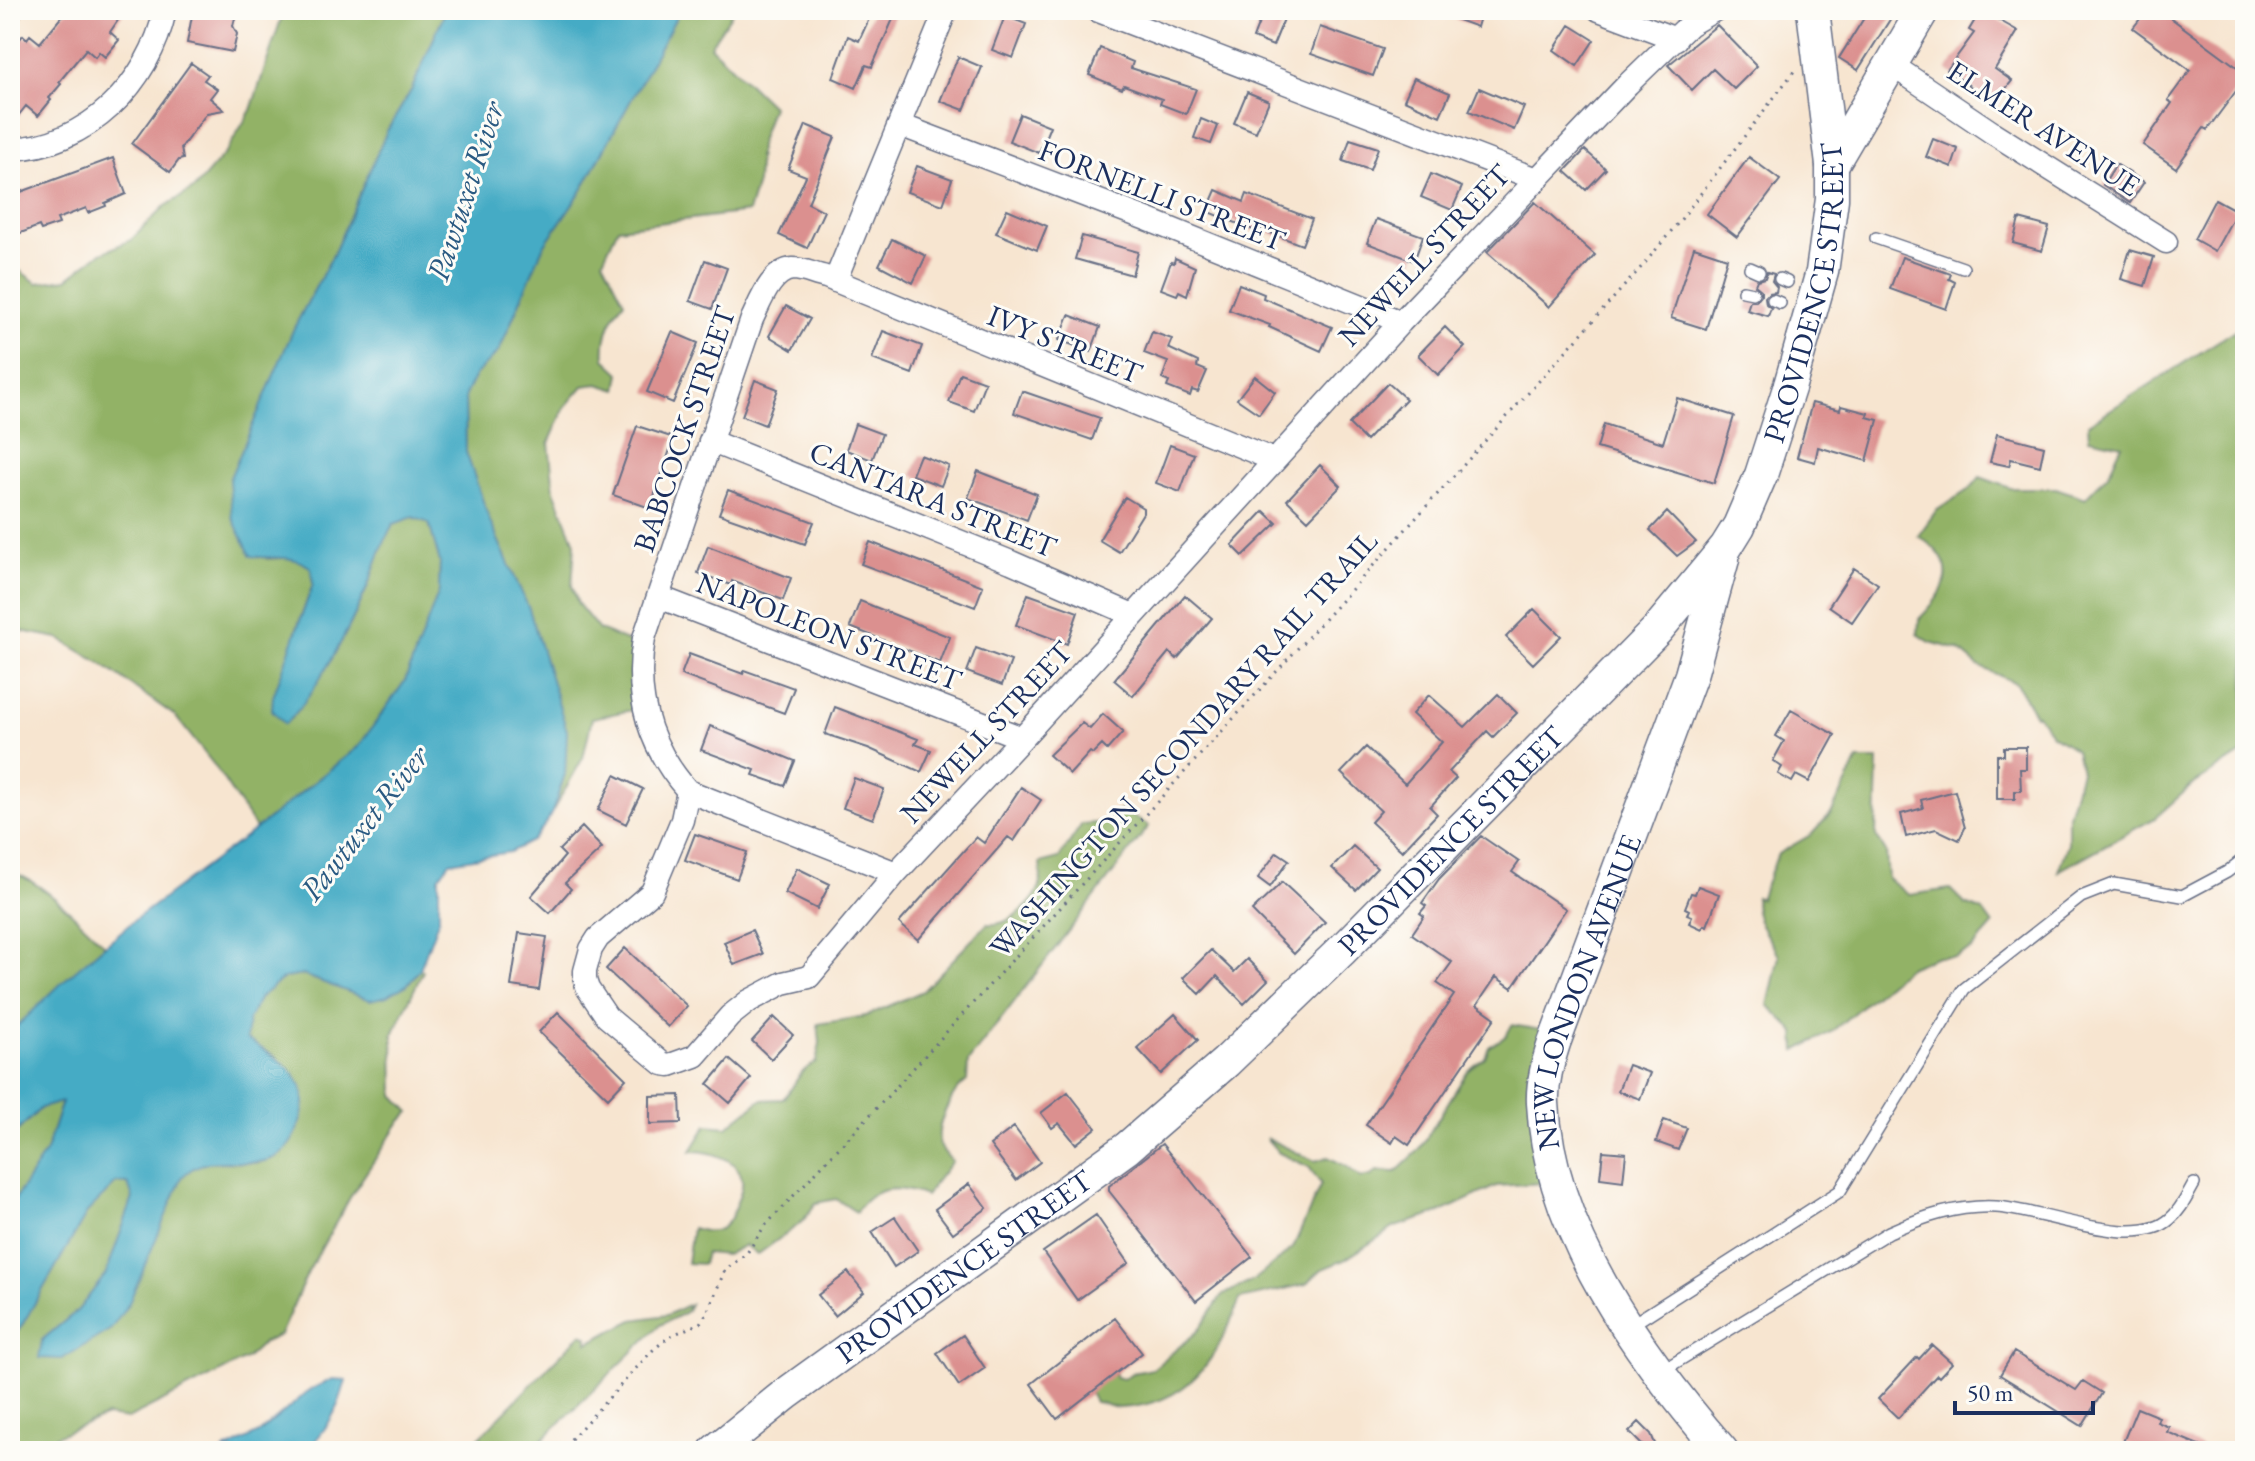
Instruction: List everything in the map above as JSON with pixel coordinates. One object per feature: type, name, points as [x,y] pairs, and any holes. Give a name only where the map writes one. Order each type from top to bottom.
[{"type":"main road","points":[[1832,165],[1889,63],[1923,10]]},
{"type":"main road","name":"PROVIDENCE STREET","points":[[715,1451],[786,1394],[1127,1148],[1226,1062],[1341,951],[1657,630],[1726,547],[1739,526],[1761,475],[1821,277],[1832,199],[1832,165],[1815,24]]},
{"type":"main road","name":"NEW LONDON AVENUE","points":[[1722,1451],[1659,1373],[1611,1302],[1561,1193],[1549,1146],[1543,1102],[1545,1073],[1691,675],[1726,547]]},
{"type":"street","points":[[10,149],[34,147],[59,139],[115,102],[150,57],[165,10]]},
{"type":"street","points":[[835,281],[946,10]]},
{"type":"street","points":[[1096,10],[1536,179]]},
{"type":"street","points":[[1599,10],[1676,39]]},
{"type":"street","name":"NEWELL STREET","points":[[688,791],[682,820],[652,892],[598,938],[591,949],[585,971],[588,989],[607,1017],[663,1064],[678,1064],[695,1056],[730,1016],[749,1001],[783,983],[809,977],[896,873],[1401,322],[1536,179],[1689,25],[1715,10]]},
{"type":"street","name":"ELMER AVENUE","points":[[1889,63],[2166,242]]},
{"type":"street","name":"FORNELLI STREET","points":[[900,125],[1149,220],[1401,322]]},
{"type":"street","name":"BABCOCK STREET","points":[[659,597],[752,319],[768,288],[788,270],[806,271],[835,281]]},
{"type":"street","name":"IVY STREET","points":[[835,281],[1274,460]]},
{"type":"street","name":"CANTARA STREET","points":[[710,441],[1011,562],[1133,615]]},
{"type":"street","points":[[659,597],[644,638],[640,683],[654,743],[688,791],[896,873]]},
{"type":"street","name":"NAPOLEON STREET","points":[[659,597],[1022,738]]},
{"type":"lane","points":[[1876,238],[1963,268]]},
{"type":"lane","points":[[1628,1327],[1840,1191],[1964,989],[2081,897],[2114,884],[2182,896],[2227,872],[2245,858]]},
{"type":"lane","points":[[1659,1373],[1889,1232],[1922,1217],[1959,1208],[1996,1207],[2111,1231],[2143,1230],[2168,1222],[2194,1184]]},
{"type":"path","name":"WASHINGTON SECONDARY RAIL TRAIL","points":[[560,1451],[653,1350],[670,1336],[700,1323],[725,1270],[747,1253],[764,1227],[1342,600],[1645,263],[1700,194],[1815,24]]},
{"type":"green space","points":[[284,10],[446,10],[412,89],[387,131],[334,253],[294,328],[267,559],[297,557],[311,567],[313,584],[295,633],[293,717],[324,672],[350,625],[393,524],[413,517],[429,523],[440,562],[439,591],[405,681],[359,746],[256,829],[214,765],[175,716],[100,663],[58,638],[10,629],[10,264],[37,283],[67,279],[99,254],[131,240],[164,207],[195,188],[226,152],[251,110]]},
{"type":"green space","points":[[680,10],[734,10],[710,46],[772,106],[759,145],[757,183],[748,212],[618,228],[603,260],[624,301],[611,321],[605,343],[605,359],[620,373],[617,390],[598,384],[583,386],[565,407],[549,443],[554,490],[575,543],[572,586],[578,604],[599,630],[639,646],[643,708],[592,718],[583,758],[552,812],[565,774],[566,731],[529,609],[490,522],[466,452],[465,395],[475,375],[499,351],[543,247],[582,190]]},
{"type":"green space","points":[[2245,324],[2245,748],[2191,786],[2155,818],[2058,871],[2068,843],[2068,815],[2081,771],[2076,750],[2051,734],[2035,715],[2016,683],[1978,666],[1959,650],[1930,642],[1918,634],[1919,619],[1938,597],[1946,576],[1941,556],[1918,536],[1936,511],[1971,488],[1980,477],[2010,488],[2056,488],[2085,498],[2108,474],[2122,445],[2089,438],[2088,424]]},
{"type":"green space","points":[[1858,760],[1878,760],[1876,836],[1886,852],[1888,879],[1909,895],[1950,889],[1965,904],[1983,911],[1993,925],[1972,949],[1955,957],[1935,957],[1908,967],[1831,1032],[1796,1051],[1795,1032],[1768,1005],[1779,956],[1759,920],[1756,897],[1760,899],[1778,854],[1812,834],[1832,812]]},
{"type":"green space","points":[[1121,809],[1149,826],[968,1062],[967,1081],[950,1101],[940,1129],[940,1145],[952,1161],[925,1196],[896,1189],[878,1192],[856,1212],[836,1199],[816,1203],[802,1222],[757,1255],[745,1245],[726,1255],[706,1253],[703,1264],[687,1263],[692,1228],[712,1231],[723,1227],[731,1217],[742,1187],[738,1170],[726,1159],[691,1151],[707,1125],[727,1127],[761,1100],[783,1099],[800,1075],[816,1062],[820,1043],[818,1024],[866,1016],[923,991],[987,924],[1010,919],[1030,902],[1040,886],[1040,863],[1059,858],[1082,824],[1108,822]]},
{"type":"green space","points":[[10,872],[47,892],[105,945],[10,1033]]},
{"type":"green space","points":[[420,969],[423,971],[393,1034],[394,1095],[410,1112],[399,1123],[352,1194],[308,1272],[280,1335],[264,1342],[246,1359],[128,1419],[106,1416],[56,1436],[44,1451],[10,1451],[10,1340],[21,1327],[88,1211],[116,1183],[128,1184],[133,1198],[106,1274],[78,1310],[42,1340],[62,1359],[192,1166],[211,1162],[260,1163],[279,1059],[246,1039],[248,1020],[260,997],[284,978],[303,975],[370,1000],[407,985]]},
{"type":"green space","points":[[1512,1025],[1553,1032],[1543,1183],[1496,1186],[1439,1213],[1395,1227],[1344,1260],[1322,1269],[1306,1284],[1240,1299],[1210,1359],[1183,1388],[1144,1405],[1119,1408],[1095,1402],[1089,1391],[1115,1361],[1115,1377],[1123,1379],[1132,1373],[1153,1369],[1198,1331],[1222,1295],[1253,1281],[1293,1248],[1321,1184],[1309,1167],[1279,1153],[1266,1138],[1315,1161],[1328,1157],[1361,1178],[1377,1171],[1396,1172],[1419,1150],[1467,1072],[1485,1057],[1489,1047],[1506,1036]]},
{"type":"green space","points":[[62,1101],[46,1151],[10,1207],[10,1138],[41,1108]]},
{"type":"green space","points":[[690,1304],[686,1312],[660,1325],[531,1451],[466,1451],[581,1334],[588,1337],[588,1343],[633,1320],[667,1315]]},
{"type":"water","name":"Pawtuxet River","points":[[446,10],[680,10],[582,190],[543,247],[499,351],[475,375],[465,395],[466,452],[490,522],[529,609],[567,731],[565,774],[552,812],[532,841],[510,852],[450,862],[439,877],[439,918],[420,969],[407,985],[387,996],[370,1000],[303,975],[284,978],[260,997],[248,1020],[246,1039],[287,1067],[301,1086],[303,1111],[294,1138],[281,1154],[266,1161],[214,1162],[197,1166],[182,1177],[129,1303],[111,1329],[62,1359],[39,1358],[42,1340],[78,1310],[106,1274],[133,1198],[128,1184],[116,1183],[88,1211],[21,1327],[10,1340],[10,1207],[46,1151],[62,1102],[41,1108],[10,1138],[10,1033],[70,975],[137,918],[256,829],[359,746],[405,681],[439,591],[440,562],[429,523],[413,517],[393,524],[340,643],[319,681],[285,724],[272,710],[273,697],[313,584],[311,568],[296,560],[251,556],[232,517],[229,480],[294,328],[334,253],[387,131],[412,89]]},
{"type":"water","points":[[332,1379],[346,1380],[336,1410],[306,1451],[223,1451],[259,1433],[311,1389]]},
{"type":"building","points":[[67,10],[125,10],[110,32],[119,40],[105,57],[99,52],[95,57],[86,49],[59,82],[61,84],[38,116],[26,106],[10,126],[10,51],[23,35],[27,39],[30,35],[40,43]]},
{"type":"building","points":[[193,10],[237,10],[233,26],[237,34],[233,52],[187,43]]},
{"type":"building","points":[[873,10],[897,10],[872,67],[866,65],[856,88],[833,78],[848,36],[859,41]]},
{"type":"building","points":[[1264,10],[1286,14],[1273,46],[1253,38]]},
{"type":"building","points":[[1436,10],[1482,10],[1477,27]]},
{"type":"building","points":[[1869,10],[1896,10],[1858,70],[1839,58]]},
{"type":"building","points":[[1981,10],[2018,31],[1995,69],[2012,81],[1994,103],[1947,70],[1974,33],[1969,30]]},
{"type":"building","points":[[2147,10],[2160,10],[2245,73],[2245,79],[2176,168],[2143,145],[2172,103],[2168,100],[2190,70],[2133,28]]},
{"type":"building","points":[[1005,16],[1026,24],[1013,58],[992,50]]},
{"type":"building","points":[[1570,25],[1594,40],[1577,66],[1554,50]]},
{"type":"building","points":[[1717,25],[1757,66],[1734,89],[1713,69],[1692,90],[1668,65]]},
{"type":"building","points":[[1320,27],[1383,49],[1373,76],[1311,54]]},
{"type":"building","points":[[1100,48],[1133,62],[1131,68],[1196,89],[1186,114],[1160,104],[1162,99],[1124,85],[1122,89],[1089,75]]},
{"type":"building","points":[[958,57],[982,67],[964,110],[940,101]]},
{"type":"building","points":[[191,63],[208,75],[204,80],[217,89],[210,98],[224,110],[207,113],[181,148],[183,159],[170,172],[132,144]]},
{"type":"building","points":[[1414,78],[1450,93],[1440,116],[1404,100]]},
{"type":"building","points":[[1479,88],[1524,107],[1514,130],[1469,111]]},
{"type":"building","points":[[1247,92],[1269,101],[1256,132],[1234,123]]},
{"type":"building","points":[[1020,114],[1050,126],[1039,153],[1009,141]]},
{"type":"building","points":[[1201,119],[1218,126],[1211,144],[1194,138]]},
{"type":"building","points":[[806,125],[835,137],[808,203],[824,211],[807,248],[779,235],[806,176],[788,169]]},
{"type":"building","points":[[1350,139],[1378,148],[1370,170],[1343,161]]},
{"type":"building","points":[[1933,139],[1958,149],[1952,167],[1926,157]]},
{"type":"building","points":[[1585,150],[1606,169],[1586,190],[1565,171]]},
{"type":"building","points":[[1749,157],[1780,180],[1737,237],[1707,214]]},
{"type":"building","points":[[113,158],[126,194],[88,213],[86,208],[57,219],[59,224],[41,230],[39,226],[18,234],[10,214],[10,196]]},
{"type":"building","points":[[2116,164],[2144,182],[2130,203],[2103,185]]},
{"type":"building","points":[[917,166],[952,179],[943,205],[907,192]]},
{"type":"building","points":[[1431,174],[1462,187],[1452,210],[1421,197]]},
{"type":"building","points":[[1216,190],[1244,202],[1247,194],[1312,219],[1302,245],[1260,229],[1258,232],[1207,211]]},
{"type":"building","points":[[2215,199],[2237,211],[2215,251],[2194,239]]},
{"type":"building","points":[[1535,202],[1595,255],[1549,307],[1487,252]]},
{"type":"building","points":[[1007,209],[1047,226],[1037,250],[996,233]]},
{"type":"building","points":[[1376,219],[1423,236],[1414,261],[1367,243]]},
{"type":"building","points":[[2019,219],[2049,227],[2042,251],[2013,243]]},
{"type":"building","points":[[1082,236],[1138,252],[1132,275],[1075,259]]},
{"type":"building","points":[[892,239],[926,256],[913,283],[879,265]]},
{"type":"building","points":[[1694,247],[1727,258],[1706,329],[1671,318]]},
{"type":"building","points":[[2130,250],[2154,257],[2145,286],[2121,279]]},
{"type":"building","points":[[1902,257],[1951,274],[1949,279],[1955,282],[1946,309],[1890,289]]},
{"type":"building","points":[[1175,258],[1195,267],[1187,295],[1161,289]]},
{"type":"building","points":[[705,260],[727,268],[712,309],[690,301]]},
{"type":"building","points":[[1767,272],[1774,274],[1772,281],[1777,287],[1776,292],[1765,297],[1766,304],[1771,308],[1768,316],[1747,310],[1750,301],[1756,301],[1761,295],[1761,290],[1755,285],[1757,280],[1765,278]]},
{"type":"building","points":[[1239,284],[1264,294],[1263,298],[1332,327],[1321,351],[1270,325],[1229,310]]},
{"type":"building","points":[[786,306],[810,319],[792,350],[769,336]]},
{"type":"building","points":[[1069,315],[1100,327],[1091,352],[1059,340]]},
{"type":"building","points":[[1445,327],[1465,347],[1438,375],[1418,355]]},
{"type":"building","points":[[883,331],[922,346],[912,374],[872,359]]},
{"type":"building","points":[[672,332],[698,343],[673,403],[647,392]]},
{"type":"building","points":[[1152,332],[1172,339],[1168,348],[1198,362],[1197,367],[1207,371],[1198,392],[1192,390],[1190,396],[1167,387],[1169,382],[1162,379],[1168,362],[1144,353]]},
{"type":"building","points":[[960,373],[985,382],[974,411],[949,402]]},
{"type":"building","points":[[1255,376],[1275,392],[1259,414],[1237,399]]},
{"type":"building","points":[[755,380],[778,389],[765,425],[742,416]]},
{"type":"building","points":[[1388,383],[1406,399],[1366,441],[1349,424]]},
{"type":"building","points":[[1022,391],[1100,418],[1092,440],[1014,413]]},
{"type":"building","points":[[1677,398],[1734,416],[1714,483],[1597,448],[1604,424],[1663,443]]},
{"type":"building","points":[[1812,403],[1840,410],[1841,406],[1868,413],[1867,417],[1878,420],[1867,461],[1818,447],[1815,462],[1797,457]]},
{"type":"building","points":[[855,424],[882,434],[872,460],[846,450]]},
{"type":"building","points":[[637,426],[674,438],[650,508],[613,495]]},
{"type":"building","points":[[1997,434],[2044,446],[2040,466],[2011,459],[2009,466],[1990,462]]},
{"type":"building","points":[[1170,445],[1194,454],[1180,492],[1156,483]]},
{"type":"building","points":[[920,455],[949,466],[941,486],[912,475]]},
{"type":"building","points":[[1320,465],[1341,486],[1308,520],[1287,500]]},
{"type":"building","points":[[978,471],[1037,494],[1027,520],[968,498]]},
{"type":"building","points":[[728,490],[814,522],[805,544],[719,514]]},
{"type":"building","points":[[1125,497],[1143,508],[1143,513],[1119,552],[1099,540]]},
{"type":"building","points":[[1264,511],[1277,523],[1243,556],[1232,545]]},
{"type":"building","points":[[1667,512],[1696,542],[1677,556],[1650,530]]},
{"type":"building","points":[[870,542],[983,586],[975,607],[861,564]]},
{"type":"building","points":[[708,546],[791,578],[783,600],[732,581],[731,585],[698,573]]},
{"type":"building","points":[[1854,568],[1878,584],[1852,622],[1829,606]]},
{"type":"building","points":[[1028,594],[1078,612],[1067,644],[1016,625]]},
{"type":"building","points":[[1185,595],[1212,618],[1177,659],[1169,652],[1133,696],[1114,680]]},
{"type":"building","points":[[860,601],[950,637],[940,663],[850,627]]},
{"type":"building","points":[[1534,609],[1561,636],[1533,664],[1506,637]]},
{"type":"building","points":[[976,648],[1011,661],[1002,685],[967,672]]},
{"type":"building","points":[[689,654],[794,688],[784,713],[681,675]]},
{"type":"building","points":[[1498,694],[1517,713],[1493,737],[1487,731],[1449,772],[1456,778],[1430,807],[1437,814],[1402,851],[1371,822],[1381,811],[1341,773],[1366,747],[1405,784],[1442,742],[1412,714],[1429,695],[1465,727]]},
{"type":"building","points":[[835,707],[918,739],[915,744],[931,750],[921,772],[868,748],[825,734]]},
{"type":"building","points":[[1791,710],[1835,735],[1809,782],[1796,775],[1792,782],[1778,774],[1782,767],[1773,761],[1784,741],[1776,736]]},
{"type":"building","points":[[1103,714],[1123,732],[1107,750],[1102,745],[1093,754],[1090,752],[1070,774],[1049,755],[1082,723],[1090,729]]},
{"type":"building","points":[[710,726],[795,761],[785,786],[753,775],[755,770],[701,750]]},
{"type":"building","points":[[2004,747],[2026,747],[2026,769],[2020,769],[2021,791],[2015,791],[2015,799],[1997,799],[1997,755],[2004,755]]},
{"type":"building","points":[[615,775],[643,789],[626,824],[598,810]]},
{"type":"building","points":[[854,778],[884,789],[873,819],[843,808]]},
{"type":"building","points":[[1021,787],[1041,800],[1014,841],[1008,837],[918,940],[899,923],[976,837],[984,843]]},
{"type":"building","points":[[1955,791],[1965,828],[1959,840],[1936,829],[1906,837],[1901,814],[1923,808],[1921,800]]},
{"type":"building","points":[[582,827],[602,848],[565,883],[571,889],[550,913],[531,896],[565,856],[559,850]]},
{"type":"building","points":[[695,834],[747,852],[737,879],[685,860]]},
{"type":"building","points":[[1481,836],[1519,862],[1512,872],[1566,909],[1512,988],[1496,977],[1477,1005],[1495,1018],[1409,1145],[1396,1136],[1392,1143],[1366,1125],[1454,995],[1437,983],[1452,962],[1412,934],[1424,916],[1420,913],[1426,906],[1422,903],[1439,879]]},
{"type":"building","points":[[1353,846],[1377,868],[1356,890],[1332,868]]},
{"type":"building","points":[[1277,852],[1289,860],[1270,887],[1258,878]]},
{"type":"building","points":[[797,868],[830,884],[817,909],[785,893]]},
{"type":"building","points":[[1282,882],[1325,922],[1294,954],[1252,911]]},
{"type":"building","points":[[1698,886],[1719,894],[1707,926],[1704,925],[1702,929],[1689,923],[1692,916],[1687,914],[1689,910],[1685,908],[1691,893],[1695,894]]},
{"type":"building","points":[[752,930],[763,954],[734,965],[724,942]]},
{"type":"building","points":[[519,933],[547,937],[539,990],[511,986]]},
{"type":"building","points":[[625,948],[687,1006],[668,1027],[606,969]]},
{"type":"building","points":[[1211,950],[1234,972],[1247,959],[1268,980],[1244,1004],[1217,976],[1200,994],[1183,978]]},
{"type":"building","points":[[558,1012],[626,1079],[608,1098],[539,1032]]},
{"type":"building","points":[[1175,1014],[1198,1040],[1161,1074],[1137,1048]]},
{"type":"building","points":[[774,1017],[793,1035],[771,1059],[752,1041]]},
{"type":"building","points":[[729,1059],[751,1078],[730,1103],[708,1084]]},
{"type":"building","points":[[1628,1065],[1650,1073],[1640,1099],[1618,1091]]},
{"type":"building","points":[[1068,1092],[1096,1128],[1076,1144],[1059,1123],[1052,1128],[1041,1113]]},
{"type":"building","points":[[680,1095],[681,1123],[650,1124],[650,1096]]},
{"type":"building","points":[[1664,1120],[1687,1128],[1678,1150],[1656,1142]]},
{"type":"building","points":[[1014,1127],[1040,1162],[1016,1180],[990,1145]]},
{"type":"building","points":[[1162,1144],[1252,1257],[1196,1301],[1109,1191],[1109,1186]]},
{"type":"building","points":[[1603,1151],[1626,1153],[1623,1181],[1600,1178]]},
{"type":"building","points":[[969,1184],[987,1208],[953,1233],[935,1209]]},
{"type":"building","points":[[1096,1215],[1129,1263],[1077,1300],[1043,1252]]},
{"type":"building","points":[[895,1217],[918,1251],[894,1267],[872,1232]]},
{"type":"building","points":[[848,1272],[864,1292],[835,1316],[818,1295]]},
{"type":"building","points":[[1115,1318],[1142,1353],[1057,1419],[1031,1384]]},
{"type":"building","points":[[963,1335],[985,1368],[959,1386],[937,1353]]},
{"type":"building","points":[[1932,1345],[1952,1363],[1898,1418],[1878,1399]]},
{"type":"building","points":[[2014,1352],[2076,1390],[2083,1381],[2102,1393],[2082,1426],[2000,1375]]},
{"type":"building","points":[[2137,1408],[2159,1417],[2157,1422],[2169,1427],[2167,1432],[2213,1451],[2144,1451],[2123,1442]]},
{"type":"building","points":[[1639,1422],[1651,1434],[1658,1451],[1648,1451],[1629,1432]]}]
